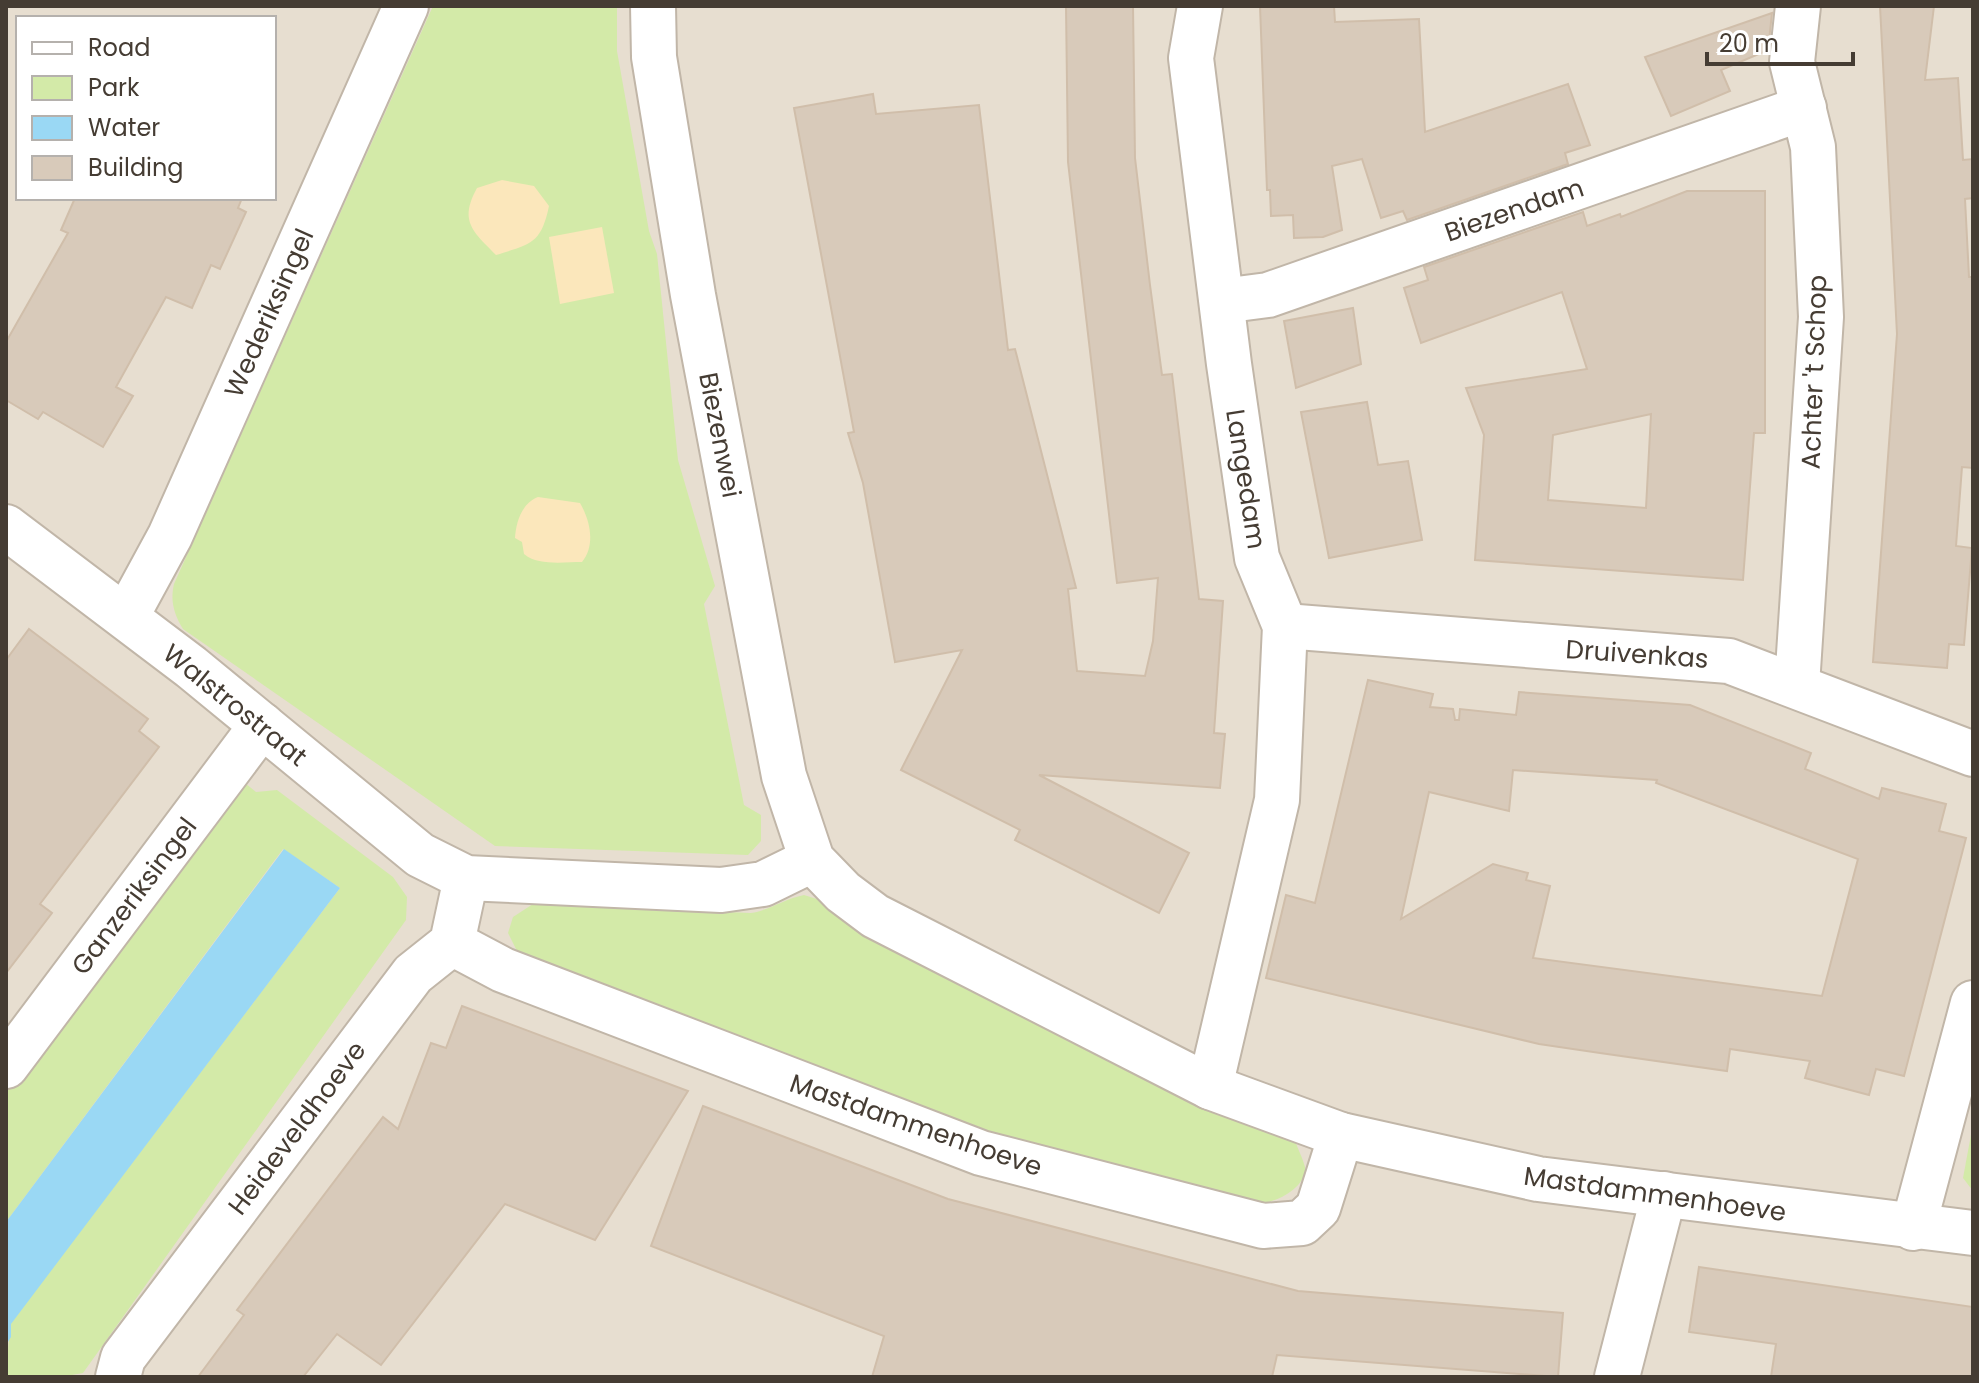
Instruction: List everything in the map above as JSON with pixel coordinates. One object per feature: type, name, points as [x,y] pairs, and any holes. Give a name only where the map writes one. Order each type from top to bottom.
[{"type":"street","name":"Wederiksingel","points":[[126,617],[170,536],[406,6]]},
{"type":"street","name":"Biezenwei","points":[[653,6],[654,57],[693,295],[784,776],[812,860]]},
{"type":"street","name":"Langedam","points":[[1200,6],[1191,58],[1257,558],[1285,626],[1277,800],[1210,1087]]},
{"type":"street","name":"Achter 't Schop","points":[[1767,6],[1792,62],[1813,147],[1821,317],[1797,685]]},
{"type":"street","name":"Achter 't Schop","points":[[1792,62],[1798,6]]},
{"type":"street","name":"Biezendam","points":[[1222,301],[1268,295],[1804,108]]},
{"type":"street","name":"Walstrostraat","points":[[6,527],[126,617],[420,855],[466,878]]},
{"type":"street","name":"Druivenkas","points":[[1285,626],[1729,661],[1973,754]]},
{"type":"street","name":"Ganzeriksingel","points":[[6,1066],[262,725]]},
{"type":"street","points":[[452,943],[466,878],[721,890],[763,884],[812,860]]},
{"type":"street","name":"Mastdammenhoeve","points":[[812,860],[843,892],[875,916],[1210,1087],[1341,1135],[1538,1179],[1913,1228],[1973,1233]]},
{"type":"street","name":"Mastdammenhoeve","points":[[452,943],[531,981],[981,1153],[1263,1226],[1302,1223],[1318,1208],[1341,1135]]},
{"type":"street","name":"Heideveldhoeve","points":[[118,1377],[123,1358],[413,974],[452,943]]},
{"type":"street","points":[[1913,1228],[1973,1003]]},
{"type":"street","points":[[1617,1377],[1664,1194]]},
{"type":"shaded area","points":[[6,6],[1973,6],[1973,1377],[6,1377]]},
{"type":"green space","points":[[433,6],[617,6],[617,51],[649,231],[657,254],[678,460],[715,586],[704,604],[744,805],[761,815],[761,841],[748,855],[495,846],[183,629],[175,613],[172,596],[174,584]]},
{"type":"green space","points":[[245,783],[256,792],[277,790],[393,877],[407,897],[406,920],[83,1373],[61,1377],[6,1377],[10,1324],[340,888],[283,849],[6,1222],[6,1093],[234,792]]},
{"type":"green space","points":[[804,895],[820,900],[1295,1141],[1305,1167],[1302,1180],[1285,1195],[1264,1203],[991,1134],[518,953],[508,933],[513,917],[533,904],[751,913]]},
{"type":"green space","points":[[1973,1124],[1973,1191],[1963,1178]]},
{"type":"sand","points":[[502,180],[534,186],[549,206],[542,228],[533,241],[496,255],[475,232],[469,209],[477,188]]},
{"type":"sand","points":[[602,227],[614,293],[560,304],[549,237]]},
{"type":"sand","points":[[538,497],[580,503],[590,532],[589,548],[582,562],[544,562],[524,554],[522,542],[515,538],[517,526],[524,508]]},
{"type":"water","points":[[284,849],[340,888],[11,1324],[11,1337],[6,1345],[6,1222]]},
{"type":"building","points":[[1066,6],[1133,6],[1135,158],[1150,285],[1162,375],[1172,374],[1199,599],[1223,601],[1214,733],[1225,734],[1220,788],[1039,775],[1189,853],[1159,913],[1015,840],[1020,830],[901,770],[962,650],[895,662],[863,483],[848,433],[854,432],[794,108],[873,94],[876,114],[979,105],[1008,350],[1015,349],[1076,588],[1068,589],[1077,671],[1145,676],[1153,641],[1158,578],[1117,583],[1068,162]]},
{"type":"building","points":[[1260,6],[1334,6],[1335,22],[1419,19],[1425,132],[1568,84],[1590,145],[1565,153],[1568,164],[1407,220],[1403,211],[1381,218],[1362,159],[1332,166],[1342,230],[1323,237],[1294,238],[1293,215],[1271,216],[1270,190],[1267,190]]},
{"type":"building","points":[[1880,6],[1934,6],[1925,80],[1958,78],[1963,160],[1973,159],[1973,198],[1965,199],[1969,277],[1973,277],[1973,468],[1962,467],[1956,546],[1972,548],[1964,645],[1949,644],[1947,668],[1873,662],[1897,334]]},
{"type":"building","points":[[1772,13],[1768,50],[1721,70],[1730,91],[1671,116],[1645,57]]},
{"type":"building","points":[[1687,191],[1765,191],[1765,433],[1754,433],[1743,580],[1475,560],[1484,435],[1466,388],[1587,369],[1562,292],[1421,343],[1404,288],[1428,280],[1424,267],[1583,212],[1587,226],[1620,214],[1621,217]],"holes":[[[1651,414],[1646,508],[1548,500],[1553,435]]]},
{"type":"building","points":[[74,200],[241,200],[238,208],[246,212],[220,269],[211,265],[192,308],[166,297],[116,387],[133,396],[103,447],[43,412],[38,419],[6,400],[6,342],[68,233],[61,230]]},
{"type":"building","points":[[1353,308],[1361,364],[1296,388],[1284,321]]},
{"type":"building","points":[[1367,402],[1378,465],[1408,461],[1422,540],[1329,558],[1301,412]]},
{"type":"building","points":[[29,629],[148,719],[139,731],[159,747],[40,904],[52,913],[6,973],[6,660]]},
{"type":"building","points":[[1368,680],[1433,694],[1430,707],[1453,709],[1455,720],[1459,720],[1460,709],[1516,715],[1519,692],[1690,705],[1811,753],[1805,769],[1879,799],[1882,788],[1946,804],[1939,831],[1966,838],[1904,1076],[1876,1069],[1869,1095],[1805,1078],[1810,1061],[1730,1049],[1727,1071],[1539,1044],[1266,978],[1286,895],[1315,903]],"holes":[[[1513,770],[1657,780],[1656,783],[1858,859],[1822,996],[1533,958],[1550,886],[1526,880],[1528,873],[1493,864],[1401,919],[1429,792],[1509,811]]]},
{"type":"building","points":[[462,1006],[688,1091],[595,1240],[505,1204],[381,1365],[337,1334],[303,1377],[198,1377],[244,1315],[237,1310],[383,1117],[398,1129],[431,1043],[446,1048]]},
{"type":"building","points":[[703,1106],[948,1199],[1298,1291],[1563,1313],[1558,1377],[1277,1355],[1272,1377],[872,1377],[884,1336],[651,1246]]},
{"type":"building","points":[[1699,1267],[1973,1307],[1973,1377],[1771,1377],[1776,1344],[1689,1332]]}]
